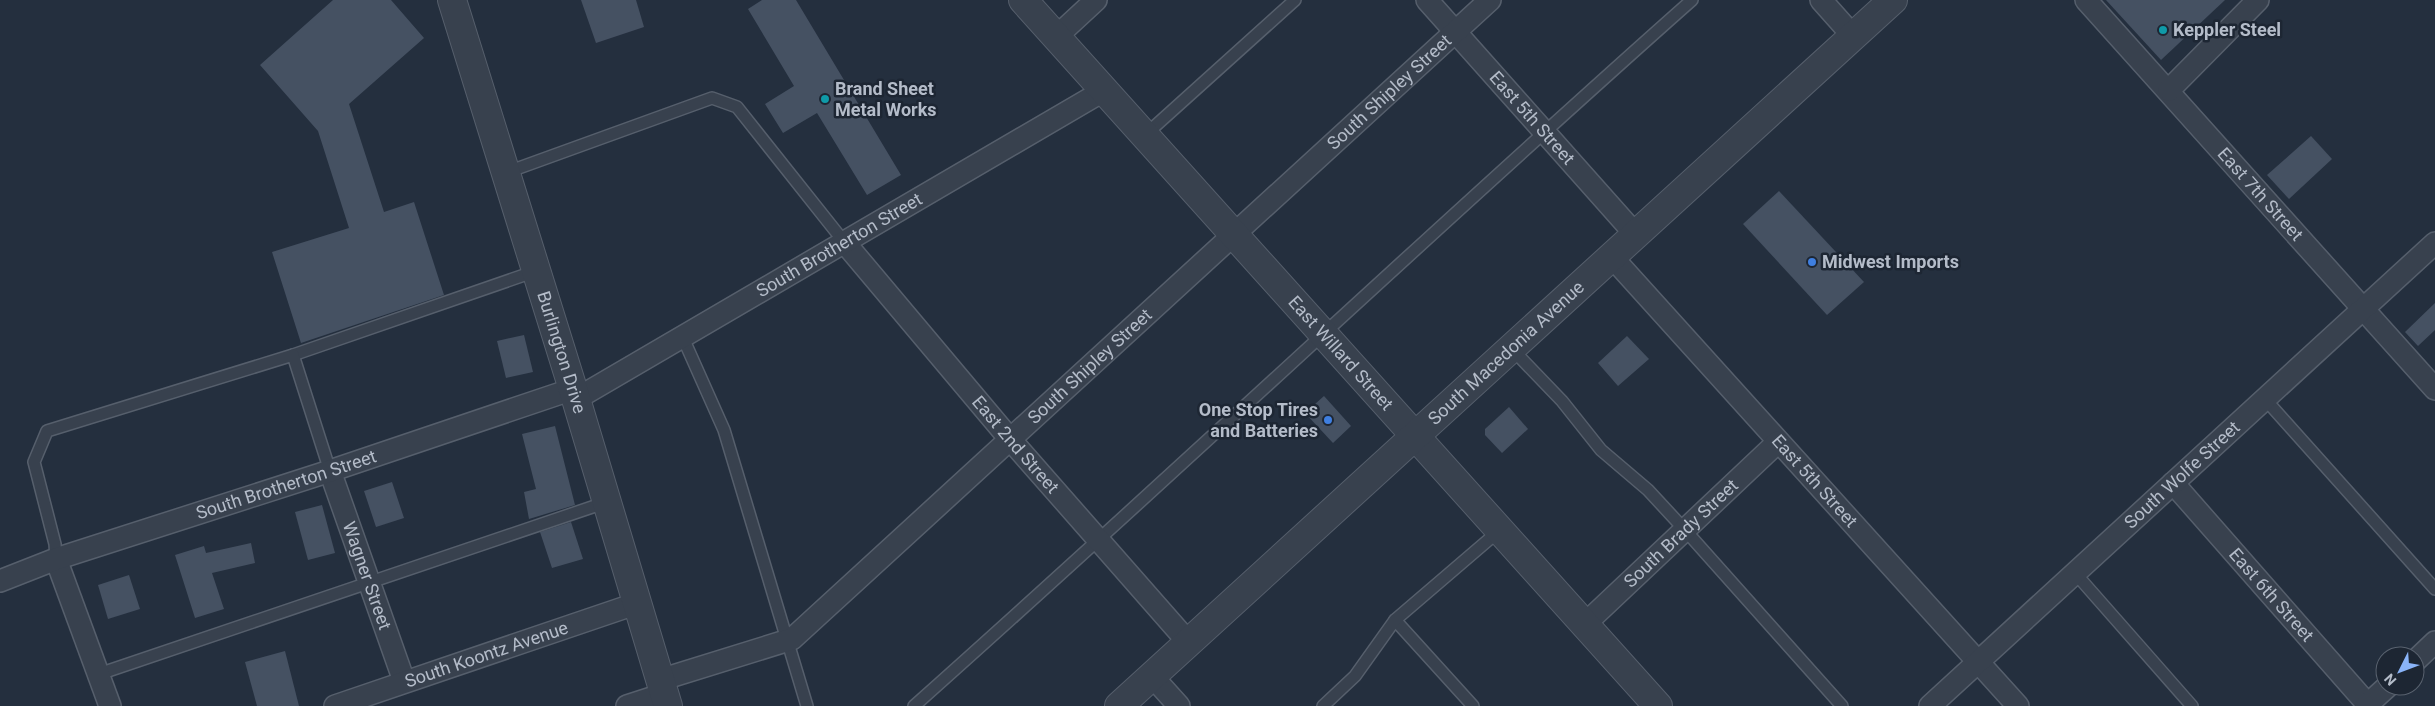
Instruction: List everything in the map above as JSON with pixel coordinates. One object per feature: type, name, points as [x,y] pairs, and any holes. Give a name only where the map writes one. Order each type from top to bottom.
[{"type":"street","name":"Burlington Drive","points":[[452,0],[575,394],[664,693]]},
{"type":"street","name":"East Willard Street","points":[[1023,0],[1658,706]]},
{"type":"street","points":[[1056,36],[1096,0]]},
{"type":"street","name":"East 5th Street","points":[[1427,0],[1636,235]]},
{"type":"street","name":"South Shipley Street","points":[[627,706],[664,693],[787,642],[1490,0]]},
{"type":"street","points":[[1821,0],[1853,36]]},
{"type":"street","name":"South Macedonia Avenue","points":[[1119,706],[1893,0]]},
{"type":"street","name":"East 7th Street","points":[[2086,0],[2169,90],[2435,389]]},
{"type":"street","points":[[2169,90],[2258,0]]},
{"type":"street","name":"South Brotherton Street","points":[[0,581],[56,559],[575,394],[683,338],[1103,91]]},
{"type":"street","name":"South Wolfe Street","points":[[1930,706],[2435,243]]},
{"type":"street","name":"East 2nd Street","points":[[845,244],[1009,438],[1189,643]]},
{"type":"street","name":"East 5th Street","points":[[1612,257],[2018,706]]},
{"type":"street","name":"South Brady Street","points":[[1585,624],[1778,442]]},
{"type":"street","name":"Wagner Street","points":[[330,471],[404,682]]},
{"type":"street","name":"East 6th Street","points":[[2173,483],[2367,706]]},
{"type":"street","points":[[56,559],[110,706]]},
{"type":"street","name":"South Koontz Avenue","points":[[335,706],[638,603]]},
{"type":"street","points":[[2425,652],[2435,642]]},
{"type":"street","points":[[1152,676],[1179,706]]},
{"type":"street","points":[[2367,706],[2378,696]]},
{"type":"lane","points":[[1144,136],[1295,0]]},
{"type":"lane","points":[[914,706],[1325,335],[1544,131],[1692,0]]},
{"type":"lane","points":[[505,173],[712,98],[737,107],[845,244]]},
{"type":"lane","points":[[56,559],[55,544],[34,462],[47,431],[293,354],[536,271]]},
{"type":"lane","points":[[683,338],[724,430],[806,706]]},
{"type":"lane","points":[[1511,348],[1562,401],[1601,450],[1648,490],[1685,530],[1842,706]]},
{"type":"lane","points":[[293,354],[330,471]]},
{"type":"lane","points":[[2265,399],[2435,589]]},
{"type":"lane","points":[[99,674],[608,502]]},
{"type":"lane","points":[[1323,706],[1355,676],[1395,620],[1500,530]]},
{"type":"lane","points":[[2075,573],[2192,706]]},
{"type":"lane","points":[[1395,620],[1474,706]]},
{"type":"building","points":[[333,0],[391,0],[424,38],[349,104],[384,212],[414,202],[444,295],[301,343],[272,252],[349,228],[318,131],[260,65]]},
{"type":"building","points":[[581,0],[636,0],[644,27],[596,43]]},
{"type":"building","name":"Brand Sheet Metal Works","points":[[762,0],[796,0],[901,175],[867,195],[817,113],[783,133],[765,104],[794,86],[748,9]]},
{"type":"building","name":"Keppler Steel","points":[[2106,0],[2225,0],[2161,60]]},
{"type":"building","points":[[2311,136],[2332,159],[2289,199],[2267,175]]},
{"type":"building","name":"Midwest Imports","points":[[1779,191],[1864,282],[1827,315],[1743,224]]},
{"type":"building","points":[[2435,303],[2435,330],[2418,346],[2405,332]]},
{"type":"building","points":[[524,335],[533,372],[506,378],[497,341]]},
{"type":"building","points":[[1627,336],[1649,359],[1618,386],[1598,363]]},
{"type":"building","name":"One Stop Tires and Batteries","points":[[1324,396],[1351,426],[1333,443],[1305,413]]},
{"type":"building","points":[[1509,407],[1528,429],[1502,453],[1485,435],[1485,429]]},
{"type":"building","points":[[555,426],[575,505],[529,519],[524,492],[536,489],[522,434]]},
{"type":"building","points":[[392,482],[404,518],[376,527],[364,491]]},
{"type":"building","points":[[322,505],[335,553],[308,560],[295,512]]},
{"type":"building","points":[[571,522],[583,559],[552,568],[540,532]]},
{"type":"building","points":[[251,543],[255,563],[212,573],[224,609],[195,618],[175,555],[204,546],[206,553]]},
{"type":"building","points":[[129,575],[140,609],[108,619],[98,585]]},
{"type":"building","points":[[285,651],[299,706],[257,706],[245,662]]},
{"type":"place","name":"Keppler Steel","points":[[2163,30]]},
{"type":"place","name":"Brand Sheet Metal Works","points":[[825,99]]},
{"type":"place","name":"Midwest Imports","points":[[1812,262]]},
{"type":"place","name":"One Stop Tires and Batteries","points":[[1328,420]]}]
